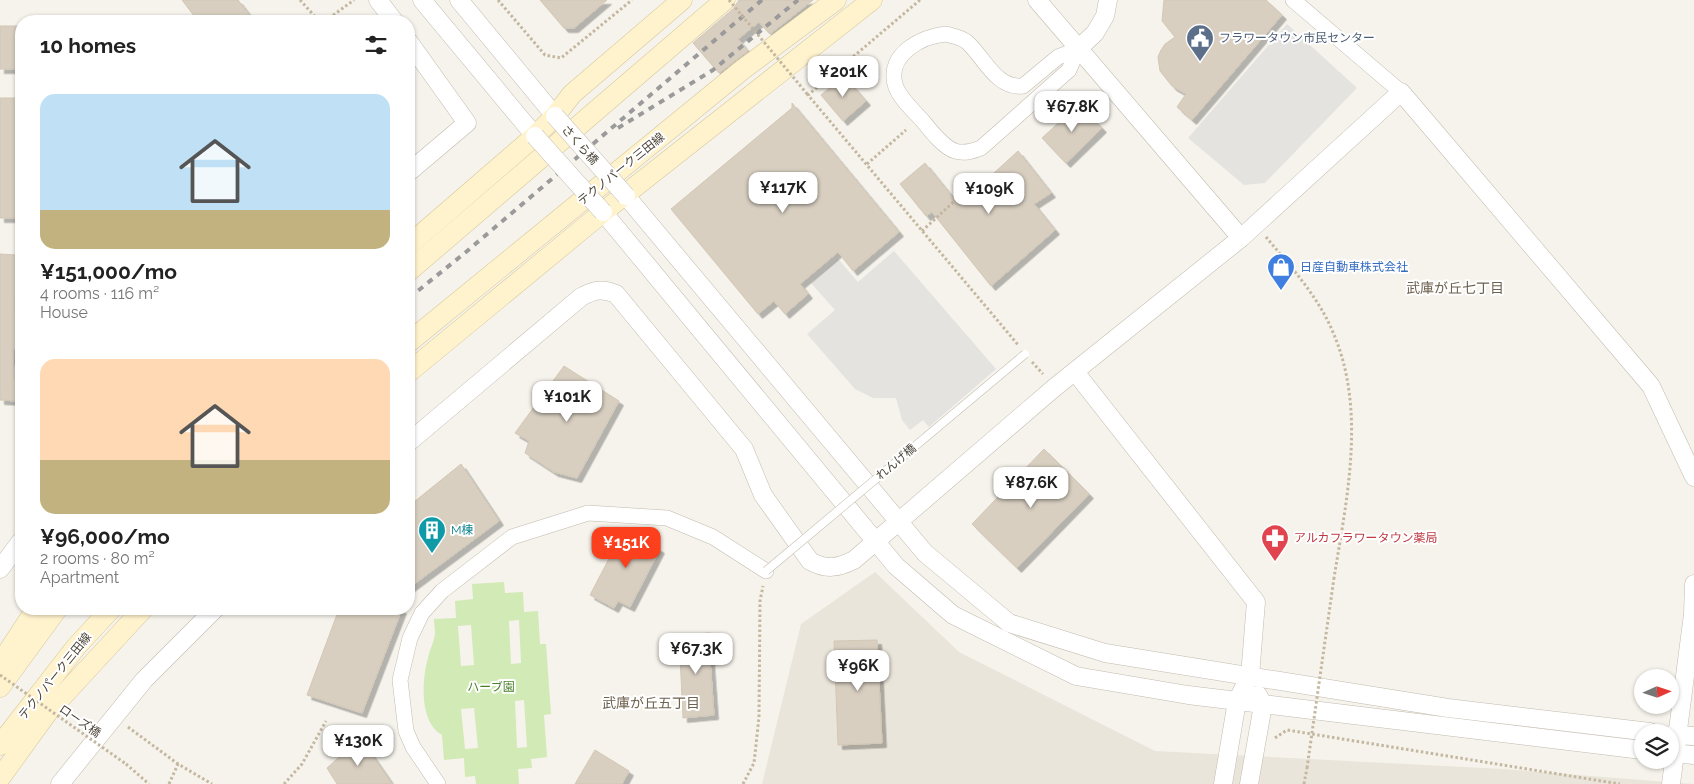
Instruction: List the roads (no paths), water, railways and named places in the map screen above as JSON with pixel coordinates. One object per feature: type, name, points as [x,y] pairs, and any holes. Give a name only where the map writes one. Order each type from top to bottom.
[{"type":"main road","points":[[415,241],[535,136],[555,116],[572,94],[682,0]]},
{"type":"main road","points":[[415,266],[725,0]]},
{"type":"main road","name":"テクノパーク三田線","points":[[415,337],[742,70],[836,0]]},
{"type":"main road","points":[[415,367],[603,212],[626,196],[872,0]]},
{"type":"main road","points":[[0,647],[23,615]]},
{"type":"main road","points":[[0,664],[32,615]]},
{"type":"main road","points":[[0,687],[53,615]]},
{"type":"main road","name":"テクノパーク三田線","points":[[0,745],[76,647],[105,615]]},
{"type":"main road","points":[[76,647],[111,615]]},
{"type":"main road","points":[[0,778],[47,713],[137,615]]},
{"type":"street","points":[[378,0],[389,15]]},
{"type":"street","points":[[422,0],[535,136],[603,212],[896,566],[953,615],[1076,676],[1237,701],[1634,749]]},
{"type":"street","name":"さくら橋","points":[[459,0],[925,553],[1009,623],[1106,653],[1448,708],[1634,730]]},
{"type":"street","points":[[1036,0],[1241,238]]},
{"type":"street","points":[[1078,50],[1058,57],[1023,86],[1016,86],[996,75],[967,42],[959,37],[946,34],[932,35],[923,38],[909,48],[897,62],[894,84],[931,131],[954,151],[967,153],[981,148],[1069,70],[1078,50],[1094,33],[1105,16],[1108,0]]},
{"type":"street","points":[[1293,0],[1401,92],[1651,386],[1694,477]]},
{"type":"street","points":[[415,50],[467,123],[415,167]]},
{"type":"street","points":[[415,437],[582,297],[592,290],[606,290],[616,294],[744,448],[763,495],[810,561],[819,566],[840,567],[854,560],[1054,388],[1076,373],[1241,238],[1401,92]]},
{"type":"street","points":[[1076,373],[1256,602],[1250,676],[1237,701],[1223,784]]},
{"type":"street","points":[[438,784],[413,746],[406,731],[400,680],[410,638],[422,613],[442,591],[512,537],[588,513],[667,518],[713,537],[766,571]]},
{"type":"street","points":[[0,568],[15,549]]},
{"type":"street","points":[[1680,736],[1693,614],[1694,584]]},
{"type":"street","points":[[60,784],[144,680],[210,615]]},
{"type":"street","points":[[1249,784],[1263,704],[1250,676]]},
{"type":"street","points":[[1679,754],[1694,755]]},
{"type":"street","points":[[1671,784],[1672,769]]},
{"type":"lane","name":"れんげ橋","points":[[766,571],[1025,354]]},
{"type":"railway","points":[[415,293],[762,0]]},
{"type":"railway","points":[[618,128],[713,70],[798,0]]},
{"type":"place","name":"フラワータウン市民センター","points":[[1200,62]]},
{"type":"place","name":"日産自動車株式会社","points":[[1281,291]]},
{"type":"place","name":"M棟","points":[[432,554]]},
{"type":"place","name":"アルカフラワータウン薬局","points":[[1275,562]]},
{"type":"district","name":"武庫が丘七丁目","points":[[1455,288]]},
{"type":"district","name":"武庫が丘五丁目","points":[[651,703]]},
{"type":"park label","name":"ハーブ園","points":[[491,687]]}]
